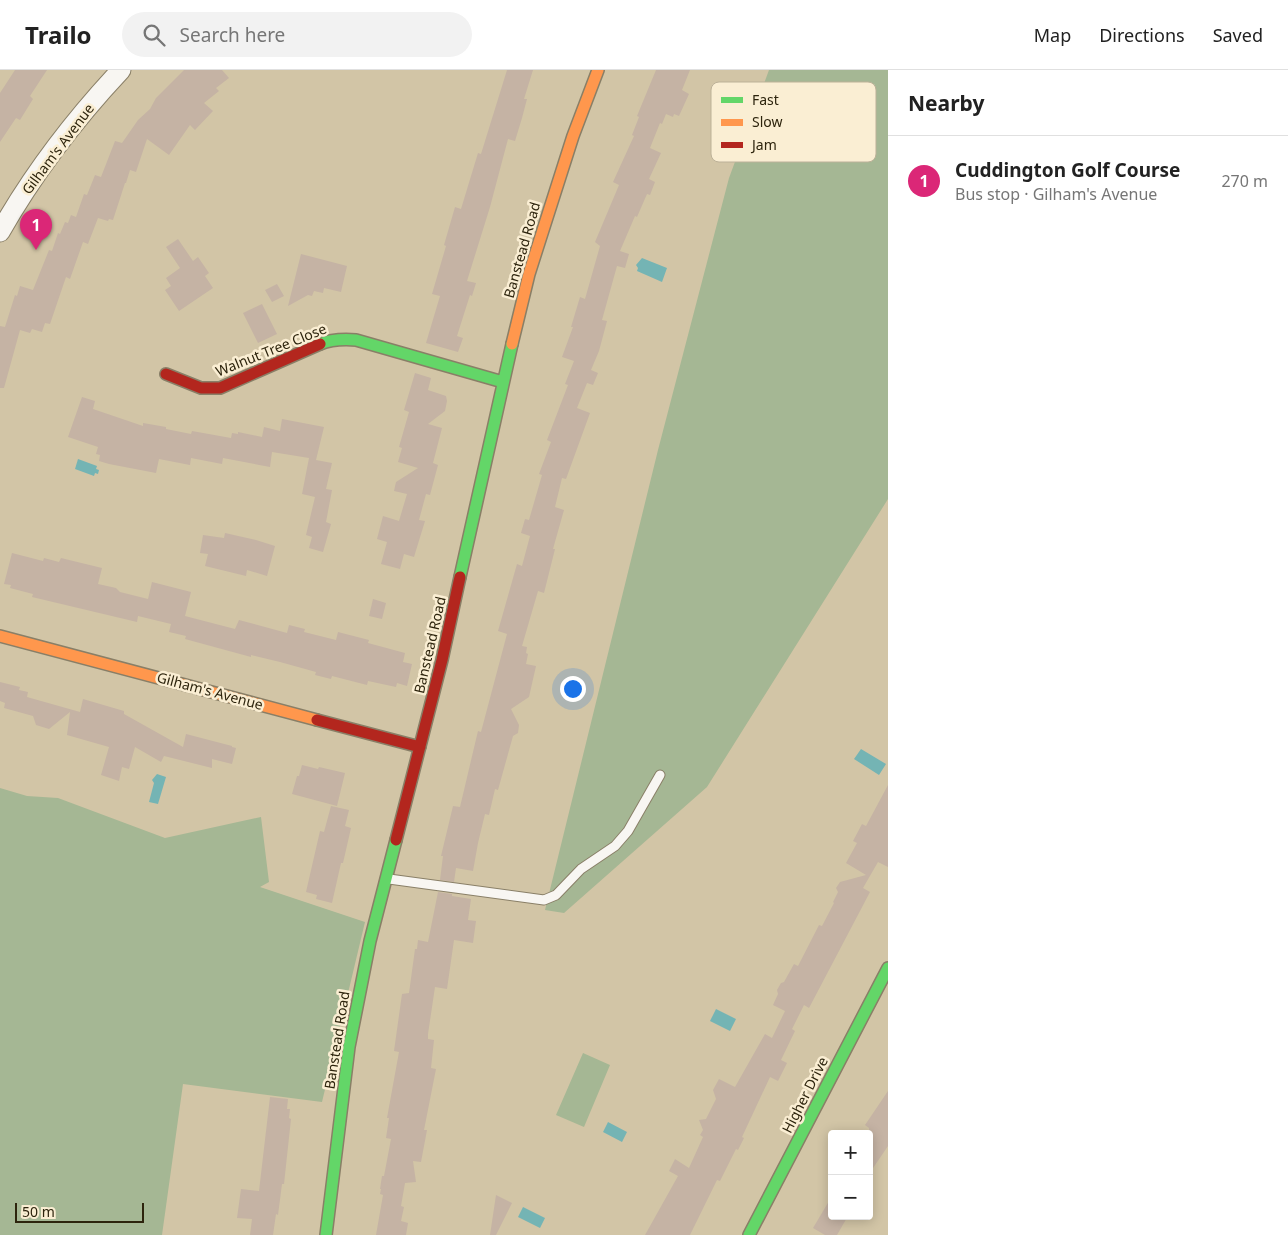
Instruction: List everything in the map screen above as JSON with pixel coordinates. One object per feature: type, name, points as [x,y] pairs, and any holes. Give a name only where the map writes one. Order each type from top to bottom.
[{"type":"street","name":"Gilham's Avenue","points":[[0,232],[63,138],[120,70]]},
{"type":"street","name":"Banstead Road","points":[[326,1235],[349,1048],[368,950],[442,660],[503,382],[529,274],[573,136],[598,70]]},
{"type":"street","name":"Walnut Tree Close","points":[[166,374],[201,388],[220,388],[327,342],[342,339],[356,340],[503,382]]},
{"type":"street","name":"Gilham's Avenue","points":[[0,636],[420,748]]},
{"type":"street","name":"Higher Drive","points":[[748,1235],[888,968]]},
{"type":"lane","points":[[386,879],[544,900],[556,895],[580,868],[615,846],[628,831],[660,775]]},
{"type":"green space","points":[[769,70],[888,70],[888,499],[707,787],[564,913],[545,910],[658,450],[729,178],[735,162],[876,162],[876,82],[765,82]]},
{"type":"green space","points":[[0,788],[27,796],[58,798],[165,838],[261,817],[269,882],[260,887],[365,922],[322,1102],[183,1084],[162,1235],[0,1235]]},
{"type":"green space","points":[[583,1053],[610,1065],[584,1127],[556,1115]]},
{"type":"water","points":[[642,258],[667,268],[662,282],[637,271],[636,265]]},
{"type":"water","points":[[78,459],[97,466],[98,474],[95,473],[94,476],[75,469]]},
{"type":"water","points":[[861,749],[886,764],[879,775],[854,759]]},
{"type":"water","points":[[157,774],[166,777],[158,804],[149,802],[154,783],[152,780]]},
{"type":"water","points":[[716,1009],[736,1019],[730,1031],[710,1021]]},
{"type":"water","points":[[608,1122],[627,1132],[622,1142],[603,1132]]},
{"type":"water","points":[[523,1207],[545,1218],[540,1228],[518,1217]]},
{"type":"building","points":[[15,70],[47,70],[30,96],[33,99],[20,120],[16,118],[0,142],[0,93]]},
{"type":"building","points":[[184,70],[222,70],[229,78],[216,88],[219,91],[204,103],[213,111],[195,130],[190,125],[169,155],[147,139],[136,172],[130,170],[113,220],[109,219],[108,221],[98,218],[88,244],[83,242],[70,279],[66,277],[50,324],[45,323],[42,332],[32,329],[30,333],[20,330],[4,388],[0,388],[0,326],[5,327],[15,295],[17,296],[20,286],[33,290],[49,250],[52,251],[58,233],[60,234],[65,222],[68,223],[71,215],[76,217],[84,194],[87,195],[95,175],[101,177],[115,141],[122,143],[138,120],[150,109],[156,98]]},
{"type":"building","points":[[507,70],[533,70],[524,99],[527,99],[515,141],[508,139],[490,207],[467,281],[476,283],[472,296],[470,295],[457,336],[463,338],[458,352],[426,343],[440,296],[432,294],[455,207],[461,209],[478,153],[481,154]]},
{"type":"building","points":[[656,70],[690,70],[682,90],[689,94],[679,116],[674,114],[673,117],[666,114],[662,124],[660,123],[650,148],[661,153],[649,179],[655,182],[650,195],[647,194],[637,217],[635,216],[620,251],[629,254],[625,268],[617,266],[602,320],[607,321],[599,351],[591,370],[598,373],[593,385],[587,383],[577,408],[590,413],[566,479],[562,478],[555,507],[564,510],[553,549],[555,549],[544,593],[538,591],[522,646],[527,647],[526,664],[536,666],[529,697],[511,709],[519,725],[518,733],[513,736],[498,790],[495,789],[489,815],[485,814],[473,871],[456,868],[454,882],[440,880],[443,856],[441,856],[453,806],[460,807],[478,731],[481,732],[507,634],[498,631],[517,564],[522,566],[530,536],[521,533],[525,519],[529,520],[542,475],[539,474],[551,442],[547,440],[568,385],[565,384],[574,361],[562,357],[573,327],[571,327],[580,297],[585,299],[600,246],[595,242],[619,185],[613,182],[634,136],[632,135],[639,117],[637,116]]},
{"type":"building","points":[[178,239],[193,261],[198,257],[209,273],[205,276],[213,288],[179,311],[165,290],[171,286],[166,278],[180,268],[166,247]]},
{"type":"building","points":[[301,254],[347,266],[341,292],[324,288],[323,293],[314,291],[312,296],[308,295],[288,306]]},
{"type":"building","points":[[277,284],[284,296],[272,302],[265,290]]},
{"type":"building","points":[[262,304],[277,334],[258,343],[243,313]]},
{"type":"building","points":[[415,373],[431,378],[428,390],[446,396],[447,401],[445,411],[428,424],[442,428],[433,463],[438,465],[430,495],[426,494],[419,520],[425,521],[414,557],[404,554],[400,569],[381,564],[387,542],[377,539],[383,516],[399,521],[407,494],[394,491],[396,482],[418,468],[398,462],[402,448],[399,447],[409,412],[404,410]]},
{"type":"building","points":[[82,397],[95,401],[93,409],[143,426],[143,423],[191,434],[192,431],[231,438],[232,433],[238,434],[238,432],[262,437],[264,427],[280,431],[282,419],[324,427],[316,460],[332,463],[326,489],[332,490],[326,522],[331,524],[323,552],[309,548],[312,537],[306,535],[315,497],[302,494],[309,458],[272,452],[270,467],[223,458],[222,464],[191,458],[190,465],[159,459],[156,473],[109,464],[99,461],[100,455],[96,454],[98,447],[68,437]]},
{"type":"building","points":[[225,533],[275,546],[267,576],[247,570],[246,576],[205,566],[208,554],[200,553],[203,535],[224,538]]},
{"type":"building","points":[[12,553],[43,561],[44,558],[59,562],[61,558],[102,568],[98,584],[148,599],[152,582],[191,592],[185,616],[235,629],[239,620],[287,633],[289,625],[305,629],[304,632],[336,640],[338,632],[369,640],[368,643],[405,653],[403,662],[412,664],[407,686],[397,683],[396,687],[368,681],[367,685],[332,676],[331,679],[315,675],[316,672],[280,662],[251,655],[251,657],[185,639],[186,636],[169,632],[171,624],[138,616],[137,622],[32,597],[33,594],[10,588],[11,585],[4,584]]},
{"type":"building","points":[[373,599],[386,603],[382,619],[369,616]]},
{"type":"building","points":[[0,682],[20,687],[19,690],[28,692],[27,697],[80,712],[83,699],[124,711],[124,714],[183,747],[186,734],[232,746],[236,748],[232,764],[212,759],[212,768],[164,756],[161,762],[135,747],[129,769],[122,767],[119,781],[101,775],[109,747],[67,735],[70,712],[49,729],[36,725],[33,716],[4,708],[5,703],[0,701]]},
{"type":"building","points":[[302,765],[345,773],[337,806],[292,794]]},
{"type":"building","points":[[888,785],[888,867],[878,862],[863,888],[870,892],[809,1008],[804,1005],[792,1029],[795,1031],[781,1060],[787,1063],[778,1081],[770,1077],[742,1137],[744,1138],[738,1150],[736,1149],[720,1181],[717,1180],[690,1235],[645,1235],[678,1176],[669,1171],[675,1159],[689,1168],[703,1137],[700,1135],[703,1130],[699,1120],[706,1119],[716,1099],[713,1090],[719,1079],[735,1087],[765,1034],[772,1038],[785,1011],[773,1005],[778,994],[777,990],[794,964],[798,966],[819,925],[822,926],[834,903],[838,892],[836,888],[840,882],[866,875],[846,863],[857,843],[853,841],[862,824],[866,826]]},
{"type":"building","points":[[331,806],[349,810],[345,826],[351,828],[332,903],[316,899],[317,895],[306,892],[320,831],[324,832]]},
{"type":"building","points":[[438,892],[471,899],[468,920],[476,921],[473,943],[454,940],[447,989],[435,987],[428,1039],[434,1040],[431,1068],[436,1069],[424,1130],[427,1130],[421,1162],[413,1161],[416,1182],[405,1183],[401,1206],[404,1207],[401,1221],[408,1223],[406,1235],[376,1235],[383,1195],[380,1194],[382,1176],[384,1176],[391,1139],[386,1138],[389,1118],[387,1118],[399,1052],[394,1051],[402,994],[409,993],[418,940],[428,942]]},
{"type":"building","points":[[888,1091],[888,1146],[873,1168],[873,1130],[869,1130],[865,1125]]},
{"type":"building","points":[[270,1097],[288,1099],[287,1109],[290,1109],[289,1118],[291,1119],[284,1184],[282,1184],[273,1235],[250,1235],[252,1219],[237,1218],[241,1189],[259,1191]]},
{"type":"building","points":[[496,1195],[512,1203],[496,1235],[490,1235]]},
{"type":"building","points":[[828,1203],[828,1220],[846,1220],[837,1235],[825,1235],[813,1228]]},
{"type":"traffic: fast","points":[[320,344],[329,341],[356,340],[503,382]]},
{"type":"traffic: fast","points":[[460,577],[512,344]]},
{"type":"traffic: fast","points":[[326,1235],[349,1047],[370,941],[396,840]]},
{"type":"traffic: fast","points":[[749,1235],[888,968]]},
{"type":"traffic: slow","points":[[512,344],[529,274],[573,136],[598,70]]},
{"type":"traffic: slow","points":[[0,636],[317,720]]},
{"type":"traffic: jam","points":[[166,374],[201,388],[220,388],[320,344]]},
{"type":"traffic: jam","points":[[396,840],[442,660],[460,577]]},
{"type":"traffic: jam","points":[[317,720],[420,747]]},
{"type":"place","name":"Cuddington Golf Course","points":[[36,250]]}]
